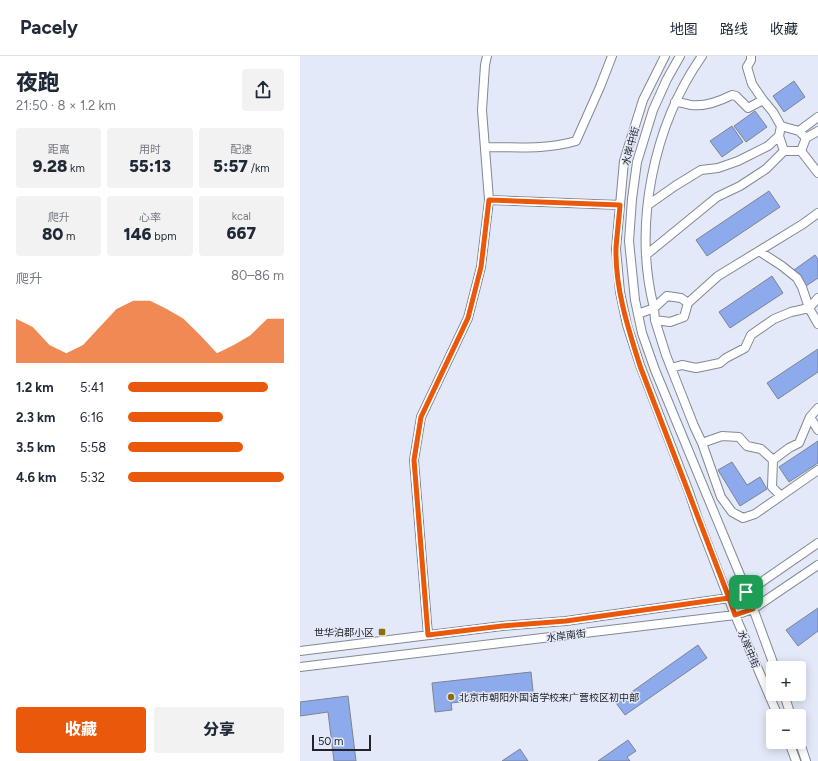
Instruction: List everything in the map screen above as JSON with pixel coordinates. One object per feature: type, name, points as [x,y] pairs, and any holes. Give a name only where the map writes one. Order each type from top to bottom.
[{"type":"street","points":[[428,635],[414,460],[421,417],[468,318],[481,267],[489,200],[482,110],[487,56]]},
{"type":"street","points":[[485,147],[542,148],[560,146],[576,141],[612,56]]},
{"type":"street","name":"水岸中街","points":[[665,56],[643,100],[624,161],[616,249],[620,292],[627,325],[640,366],[735,615],[775,709]]},
{"type":"street","name":"水岸中街","points":[[680,56],[653,110],[637,162],[632,199],[629,241],[635,300],[642,333],[655,370],[753,609],[772,661]]},
{"type":"street","points":[[702,56],[675,102],[654,162],[648,205],[646,255],[649,288],[654,308],[655,320],[666,356],[702,443],[721,497],[732,512],[743,518],[755,514],[818,470]]},
{"type":"street","points":[[751,56],[751,60],[747,67],[752,84],[773,112],[781,126],[799,131],[806,138]]},
{"type":"street","points":[[675,102],[690,105],[702,104],[716,102],[732,95],[736,96],[748,108],[763,100]]},
{"type":"street","points":[[799,131],[818,117]]},
{"type":"street","points":[[648,205],[701,170],[718,168],[738,161],[768,146],[778,136],[781,126]]},
{"type":"street","points":[[801,151],[806,138],[818,131]]},
{"type":"street","points":[[778,136],[784,151]]},
{"type":"street","points":[[646,255],[717,197],[740,186],[766,169],[784,151],[801,151]]},
{"type":"street","points":[[801,151],[818,173]]},
{"type":"street","points":[[489,200],[620,205]]},
{"type":"street","points":[[655,320],[670,322],[684,317],[688,302],[718,276],[804,224],[818,213]]},
{"type":"street","points":[[759,251],[797,278],[809,308],[818,324]]},
{"type":"street","points":[[638,314],[654,308],[667,296],[681,298],[688,302]]},
{"type":"street","points":[[671,368],[682,365],[696,368],[720,363],[726,358],[745,348],[751,335],[774,319],[791,312],[809,308],[818,298]]},
{"type":"street","points":[[773,460],[789,448],[799,443],[810,417],[818,408]]},
{"type":"street","points":[[810,417],[818,430]]},
{"type":"street","points":[[702,443],[722,436],[739,437],[747,446],[761,449],[773,460],[772,487],[781,496]]},
{"type":"street","name":"水岸南街","points":[[300,651],[502,626],[566,621],[729,598],[746,592],[818,543]]},
{"type":"street","name":"水岸南街","points":[[300,667],[735,615],[753,609],[818,565]]},
{"type":"street","points":[[792,749],[796,761]]},
{"type":"street","points":[[802,749],[806,761]]},
{"type":"building","points":[[794,81],[805,97],[784,112],[773,96]]},
{"type":"building","points":[[755,111],[767,127],[746,142],[734,126]]},
{"type":"building","points":[[732,126],[743,142],[722,157],[710,141]]},
{"type":"building","points":[[769,191],[780,207],[707,256],[696,240]]},
{"type":"building","points":[[815,255],[818,259],[818,278],[806,286],[794,270]]},
{"type":"building","points":[[772,276],[783,293],[730,328],[719,312]]},
{"type":"building","points":[[818,349],[818,372],[778,399],[767,383]]},
{"type":"building","points":[[818,441],[818,463],[789,482],[779,467]]},
{"type":"building","points":[[732,462],[747,485],[760,477],[767,489],[740,506],[718,470]]},
{"type":"building","points":[[818,608],[818,631],[798,646],[786,630]]},
{"type":"building","points":[[698,645],[707,658],[625,715],[616,703]]},
{"type":"building","points":[[531,672],[534,700],[519,702],[518,695],[451,703],[452,710],[435,712],[432,683]]},
{"type":"building","points":[[348,696],[356,761],[334,761],[328,712],[300,716],[300,702]]},
{"type":"building","points":[[628,740],[636,751],[627,757],[630,761],[598,761]]},
{"type":"building","points":[[520,749],[528,761],[502,761]]},
{"type":"place","name":"世华泊郡小区","points":[[382,632]]},
{"type":"place","name":"北京市朝阳外国语学校来广营校区初中部","points":[[451,697]]},
{"type":"route","points":[[746,592],[729,598],[640,366],[627,325],[620,292],[616,249],[620,205],[489,200],[481,267],[468,318],[421,417],[414,460],[428,635],[502,626],[566,621],[729,598],[735,615],[753,609],[746,592]]}]
